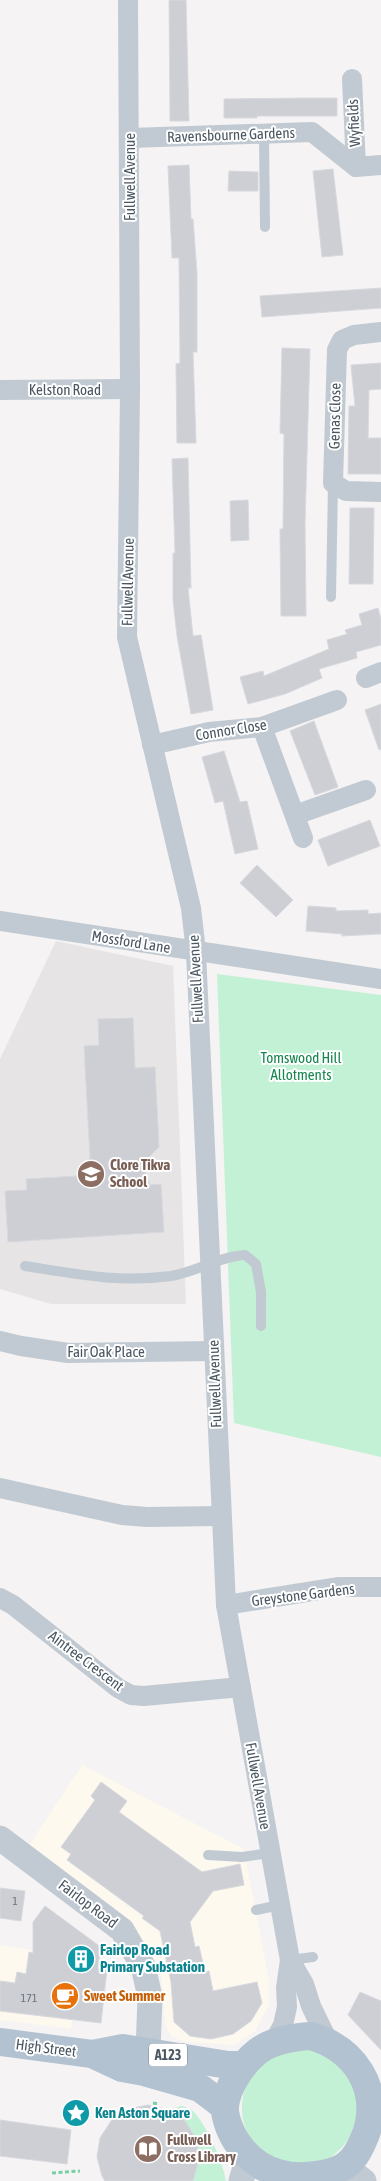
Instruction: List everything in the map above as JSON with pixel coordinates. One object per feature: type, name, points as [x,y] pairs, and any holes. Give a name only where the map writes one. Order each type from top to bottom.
[{"type":"main road","points":[[303,2036],[311,2036],[328,2041],[349,2055],[376,2094],[355,2173],[289,2180],[275,2175],[244,2169],[225,2107],[233,2083],[244,2065],[258,2051],[273,2043],[303,2036]]},
{"type":"main road","name":"High Street","points":[[0,2042],[92,2054],[122,2068],[144,2072],[200,2088],[225,2107]]},
{"type":"main road","name":"High Street","points":[[92,2054],[122,2048],[228,2065],[244,2065]]},
{"type":"street","name":"Fullwell Avenue","points":[[128,0],[130,389],[127,637],[192,908],[196,952],[226,1606],[290,1960],[286,1988],[287,2007],[283,2025],[273,2043]]},
{"type":"street","name":"Wyfields","points":[[352,79],[356,167]]},
{"type":"street","name":"Ravensbourne Gardens","points":[[130,138],[312,132],[356,167]]},
{"type":"street","points":[[356,167],[381,165]]},
{"type":"street","name":"Genas Close","points":[[334,483],[337,350],[342,340],[354,335],[381,332]]},
{"type":"street","name":"Kelston Road","points":[[0,390],[130,389]]},
{"type":"street","points":[[334,483],[346,491],[381,492]]},
{"type":"street","name":"Connor Close","points":[[152,745],[209,732],[262,727],[337,700]]},
{"type":"street","points":[[262,727],[303,838]]},
{"type":"street","points":[[295,815],[366,790]]},
{"type":"street","name":"Mossford Lane","points":[[0,921],[196,952],[381,978]]},
{"type":"street","name":"Fair Oak Place","points":[[0,1341],[68,1353],[214,1351]]},
{"type":"street","points":[[0,1488],[122,1515],[147,1517],[221,1516]]},
{"type":"street","name":"Greystone Gardens","points":[[226,1606],[338,1587],[381,1588]]},
{"type":"street","name":"Aintree Crescent","points":[[0,1598],[13,1606],[118,1688],[131,1695],[144,1696],[240,1687]]},
{"type":"street","name":"Fairlop Road","points":[[0,1838],[122,1930],[143,1966],[150,1998],[148,2051]]},
{"type":"street","name":"Fullwell Avenue","points":[[290,1960],[304,1984],[311,2006],[328,2041]]},
{"type":"lane","points":[[264,135],[265,227]]},
{"type":"lane","points":[[330,597],[334,483]]},
{"type":"lane","points":[[25,1266],[108,1279],[128,1279],[172,1276],[245,1255],[256,1264],[261,1292],[261,1326]]},
{"type":"lane","points":[[208,1855],[242,1858],[270,1853]]},
{"type":"lane","points":[[256,1910],[280,1905]]},
{"type":"lane","points":[[290,1960],[314,1956]]},
{"type":"path","points":[[153,2103],[158,2104]]},
{"type":"path","points":[[52,2174],[80,2171]]},
{"type":"shaded area","name":"Clore Tikva School","points":[[56,941],[173,966],[186,1304],[51,1304],[0,1289],[0,1059]]},
{"type":"shaded area","points":[[82,1765],[244,1849],[269,1980],[269,2005],[255,2031],[234,2045],[186,2042],[172,2037],[165,2024],[162,1979],[153,1958],[135,1928],[28,1847]]},
{"type":"shaded area","points":[[0,1945],[45,1952],[79,1976],[71,2029],[0,2020]]},
{"type":"green space","name":"Tomswood Hill Allotments","points":[[217,974],[381,995],[381,1457],[234,1423]]},
{"type":"green space","points":[[297,2048],[319,2051],[330,2056],[354,2083],[358,2097],[357,2120],[347,2142],[339,2151],[316,2164],[286,2162],[269,2157],[252,2141],[243,2117],[244,2092],[256,2069],[268,2058]]},
{"type":"green space","points":[[181,2106],[192,2110],[203,2124],[218,2154],[226,2181],[192,2181],[195,2140],[188,2126],[169,2110]]},
{"type":"building","points":[[169,0],[186,0],[189,121],[170,121]]},
{"type":"building","points":[[337,98],[337,116],[224,118],[224,99]]},
{"type":"building","points":[[189,165],[191,219],[193,219],[197,273],[197,352],[193,352],[196,443],[177,443],[176,364],[180,363],[179,258],[172,258],[168,166]]},
{"type":"building","points":[[333,169],[343,255],[322,257],[313,171]]},
{"type":"building","points":[[229,171],[258,172],[258,191],[228,191]]},
{"type":"building","points":[[381,288],[381,308],[262,317],[260,296]]},
{"type":"building","points":[[282,348],[310,349],[305,524],[306,616],[281,616],[280,529],[283,529],[284,434],[280,433]]},
{"type":"building","points":[[381,363],[381,389],[369,390],[368,438],[381,438],[381,474],[348,474],[349,406],[355,406],[351,365]]},
{"type":"building","points":[[188,458],[191,588],[188,588],[193,636],[201,635],[213,710],[191,714],[177,636],[173,600],[173,553],[175,553],[172,459]]},
{"type":"building","points":[[248,500],[249,540],[231,541],[230,501]]},
{"type":"building","points":[[350,508],[374,508],[373,584],[349,584]]},
{"type":"building","points":[[378,608],[381,619],[381,645],[356,652],[357,658],[319,669],[322,678],[285,694],[248,704],[240,677],[263,671],[264,676],[329,649],[327,640],[347,634],[345,630],[362,625],[359,614]]},
{"type":"building","points":[[381,704],[381,749],[379,750],[365,710]]},
{"type":"building","points":[[314,721],[338,787],[315,795],[290,731]]},
{"type":"building","points":[[224,751],[240,802],[247,801],[258,849],[235,854],[223,801],[215,803],[202,757]]},
{"type":"building","points":[[370,820],[380,846],[328,866],[318,840]]},
{"type":"building","points":[[257,865],[293,900],[276,917],[240,883]]},
{"type":"building","points":[[308,906],[336,908],[336,911],[368,910],[368,914],[381,913],[381,934],[342,936],[342,934],[306,931]]},
{"type":"building","points":[[133,1018],[135,1068],[155,1067],[159,1147],[142,1164],[150,1185],[161,1184],[164,1232],[8,1242],[5,1191],[27,1190],[26,1179],[76,1176],[90,1158],[84,1046],[99,1045],[98,1019]]},
{"type":"building","points":[[101,1782],[127,1801],[119,1812],[202,1872],[240,1864],[244,1885],[213,1891],[190,1922],[195,1947],[199,1946],[205,1972],[209,1971],[213,1991],[257,1982],[262,2003],[251,2021],[233,2034],[211,2039],[190,2036],[174,2022],[171,1982],[160,1931],[142,1918],[144,1916],[67,1860],[71,1854],[61,1847],[95,1800],[91,1796]]},
{"type":"building","points":[[0,1888],[25,1891],[21,1921],[0,1918]]},
{"type":"building","points":[[45,1906],[98,1945],[100,1950],[98,1968],[107,1969],[101,2023],[0,2011],[0,1981],[15,1983],[17,1972],[26,1974],[29,1952],[33,1953],[33,1922]]},
{"type":"building","points":[[360,1992],[381,2001],[381,2050],[348,2015]]},
{"type":"building","name":"Fullwell Cross Library","points":[[148,2105],[169,2110],[186,2122],[197,2141],[199,2161],[193,2181],[105,2181],[102,2176],[97,2157],[100,2138],[111,2121],[128,2109]]},
{"type":"building","points":[[0,2120],[71,2130],[67,2164],[0,2156]]},
{"type":"place","name":"Clore Tikva School","points":[[91,1174]]},
{"type":"place","name":"Fairlop Road Primary Substation","points":[[81,1959]]},
{"type":"place","name":"Sweet Summer","points":[[65,1996]]},
{"type":"place","name":"Ken Aston Square","points":[[76,2113]]},
{"type":"place","name":"Fullwell Cross Library","points":[[148,2149]]}]
